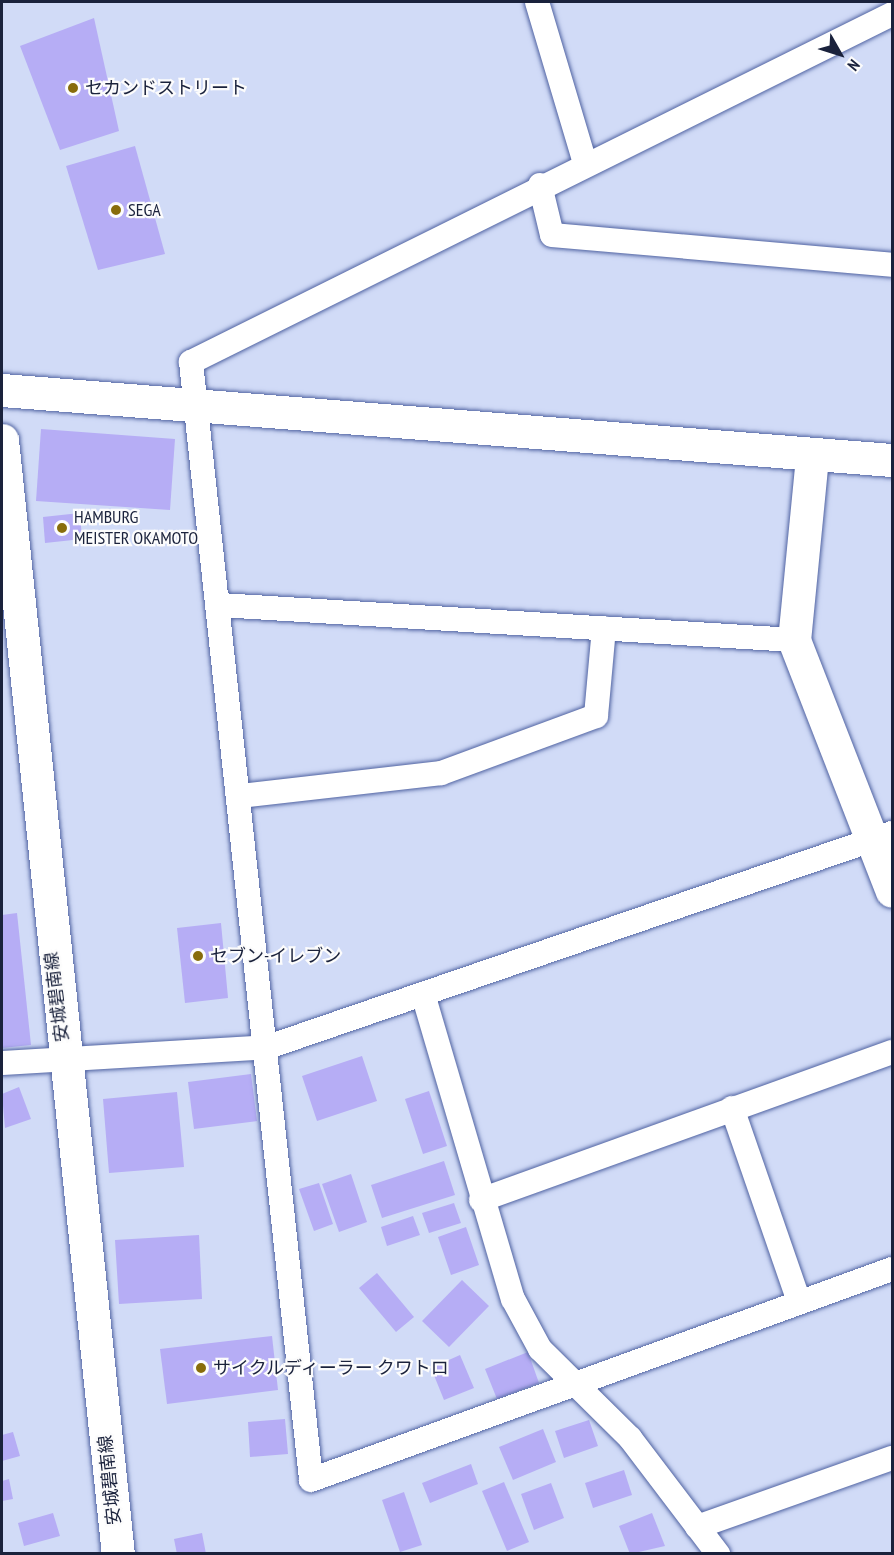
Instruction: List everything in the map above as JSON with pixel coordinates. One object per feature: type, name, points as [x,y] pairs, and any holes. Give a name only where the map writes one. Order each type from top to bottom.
[{"type":"street","points":[[537,2],[585,163]]},
{"type":"street","points":[[892,14],[540,185],[191,362],[193,406],[220,605],[311,1480],[892,1269]]},
{"type":"street","points":[[540,185],[552,235],[892,265]]},
{"type":"street","points":[[2,390],[812,457],[892,460]]},
{"type":"street","name":"安城碧南線","points":[[2,440],[64,1059],[118,1554]]},
{"type":"street","points":[[812,457],[794,640],[881,837],[892,891]]},
{"type":"street","points":[[220,605],[794,640]]},
{"type":"street","points":[[240,796],[441,773],[596,716],[603,628]]},
{"type":"street","points":[[2,1063],[267,1047],[881,837]]},
{"type":"street","points":[[423,994],[481,1200],[518,1309],[540,1349],[577,1382],[630,1438],[718,1554]]},
{"type":"street","points":[[481,1200],[892,1052]]},
{"type":"street","points":[[732,1108],[799,1302]]},
{"type":"street","points":[[697,1527],[892,1458]]},
{"type":"building","name":"セカンドストリート","points":[[94,18],[119,131],[60,150],[20,46]]},
{"type":"building","name":"SEGA","points":[[135,146],[165,254],[98,270],[66,166]]},
{"type":"building","points":[[41,429],[175,439],[170,510],[36,501]]},
{"type":"building","name":"HAMBURG MEISTER OKAMOTO","points":[[80,513],[82,539],[45,543],[43,517]]},
{"type":"building","points":[[17,913],[31,1045],[2,1048],[2,915]]},
{"type":"building","points":[[221,923],[228,998],[185,1003],[177,928]]},
{"type":"building","points":[[362,1056],[377,1101],[317,1121],[302,1076]]},
{"type":"building","points":[[251,1074],[257,1121],[194,1129],[188,1082]]},
{"type":"building","points":[[19,1087],[31,1119],[5,1128],[2,1094]]},
{"type":"building","points":[[429,1091],[447,1146],[423,1154],[405,1099]]},
{"type":"building","points":[[177,1092],[184,1167],[109,1173],[103,1099]]},
{"type":"building","points":[[444,1161],[455,1195],[382,1218],[371,1185]]},
{"type":"building","points":[[351,1174],[367,1222],[339,1232],[322,1184]]},
{"type":"building","points":[[319,1183],[333,1224],[314,1231],[299,1189]]},
{"type":"building","points":[[454,1203],[461,1223],[429,1233],[422,1213]]},
{"type":"building","points":[[413,1216],[420,1235],[387,1246],[381,1227]]},
{"type":"building","points":[[466,1227],[479,1265],[451,1275],[438,1237]]},
{"type":"building","points":[[199,1235],[202,1299],[119,1304],[115,1240]]},
{"type":"building","points":[[377,1273],[414,1317],[396,1332],[359,1288]]},
{"type":"building","points":[[462,1280],[489,1306],[449,1347],[422,1321]]},
{"type":"building","points":[[272,1336],[278,1390],[167,1404],[160,1349]]},
{"type":"building","points":[[528,1352],[539,1383],[497,1399],[485,1369]]},
{"type":"building","points":[[460,1355],[474,1388],[444,1400],[431,1368]]},
{"type":"building","points":[[285,1419],[288,1454],[250,1457],[248,1422]]},
{"type":"building","points":[[589,1420],[598,1446],[564,1458],[555,1431]]},
{"type":"building","points":[[543,1429],[556,1462],[513,1480],[499,1447]]},
{"type":"building","points":[[13,1432],[20,1456],[2,1461],[2,1435]]},
{"type":"building","points":[[471,1464],[478,1484],[430,1503],[422,1483]]},
{"type":"building","points":[[624,1470],[632,1495],[593,1508],[585,1483]]},
{"type":"building","points":[[9,1479],[13,1499],[2,1501],[2,1481]]},
{"type":"building","points":[[504,1482],[529,1542],[507,1551],[482,1491]]},
{"type":"building","points":[[551,1483],[564,1518],[534,1530],[521,1494]]},
{"type":"building","points":[[404,1492],[422,1545],[400,1552],[382,1500]]},
{"type":"building","points":[[53,1513],[60,1536],[24,1546],[18,1523]]},
{"type":"building","points":[[652,1513],[665,1546],[630,1554],[619,1526]]},
{"type":"building","points":[[202,1533],[206,1554],[177,1554],[174,1539]]},
{"type":"place","name":"セカンドストリート","points":[[73,88]]},
{"type":"place","name":"SEGA","points":[[116,210]]},
{"type":"place","name":"HAMBURG MEISTER OKAMOTO","points":[[62,528]]},
{"type":"place","name":"セブン-イレブン","points":[[198,956]]},
{"type":"place","name":"サイクルディーラー クワトロ","points":[[201,1368]]}]
